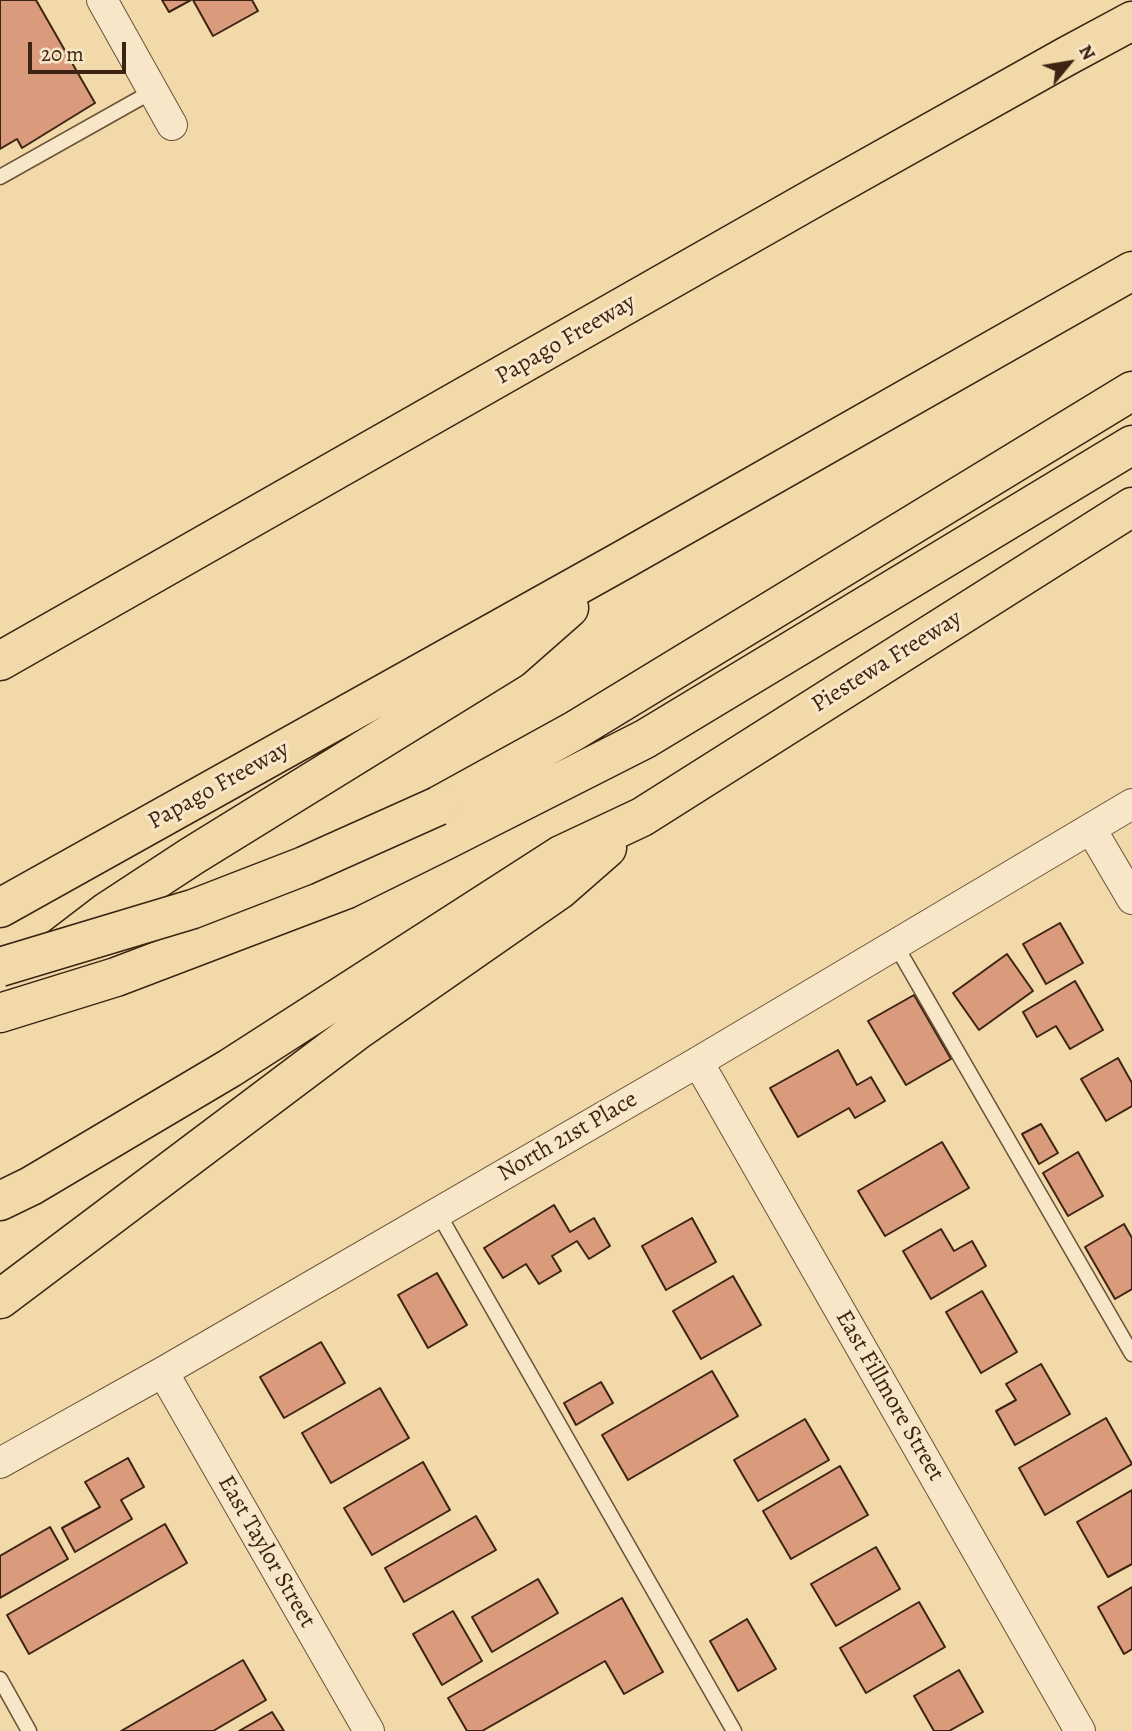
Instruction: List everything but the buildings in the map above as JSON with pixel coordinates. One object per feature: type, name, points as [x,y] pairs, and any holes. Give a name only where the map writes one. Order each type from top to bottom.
[{"type":"highway","points":[[1067,55],[1132,12]]},
{"type":"highway","name":"Papago Freeway","points":[[0,660],[1067,55],[1132,21]]},
{"type":"highway","name":"Papago Freeway","points":[[0,908],[623,560],[1132,271]]},
{"type":"highway","points":[[0,1013],[116,977],[347,889],[574,731],[1132,391]]},
{"type":"highway","points":[[0,967],[193,909],[304,866],[441,823],[645,739],[1132,445]]},
{"type":"highway","name":"Piestewa Freeway","points":[[642,817],[1132,507]]},
{"type":"highway","points":[[0,992],[105,913],[181,863],[511,659],[623,560]]},
{"type":"highway","points":[[0,1201],[230,1068],[561,855],[642,817]]},
{"type":"highway","points":[[0,1299],[355,1032],[559,890],[642,817]]},
{"type":"street","points":[[102,0],[172,125]]},
{"type":"street","name":"North 21st Place","points":[[0,1463],[163,1372],[698,1062],[1132,804]]},
{"type":"street","points":[[1091,829],[1132,899]]},
{"type":"street","name":"East Fillmore Street","points":[[698,1062],[1080,1731]]},
{"type":"street","name":"East Taylor Street","points":[[163,1372],[369,1731]]},
{"type":"lane","points":[[0,177],[153,91]]},
{"type":"lane","points":[[895,944],[1132,1353]]},
{"type":"lane","points":[[438,1213],[734,1731]]},
{"type":"lane","points":[[0,1679],[29,1731]]}]
